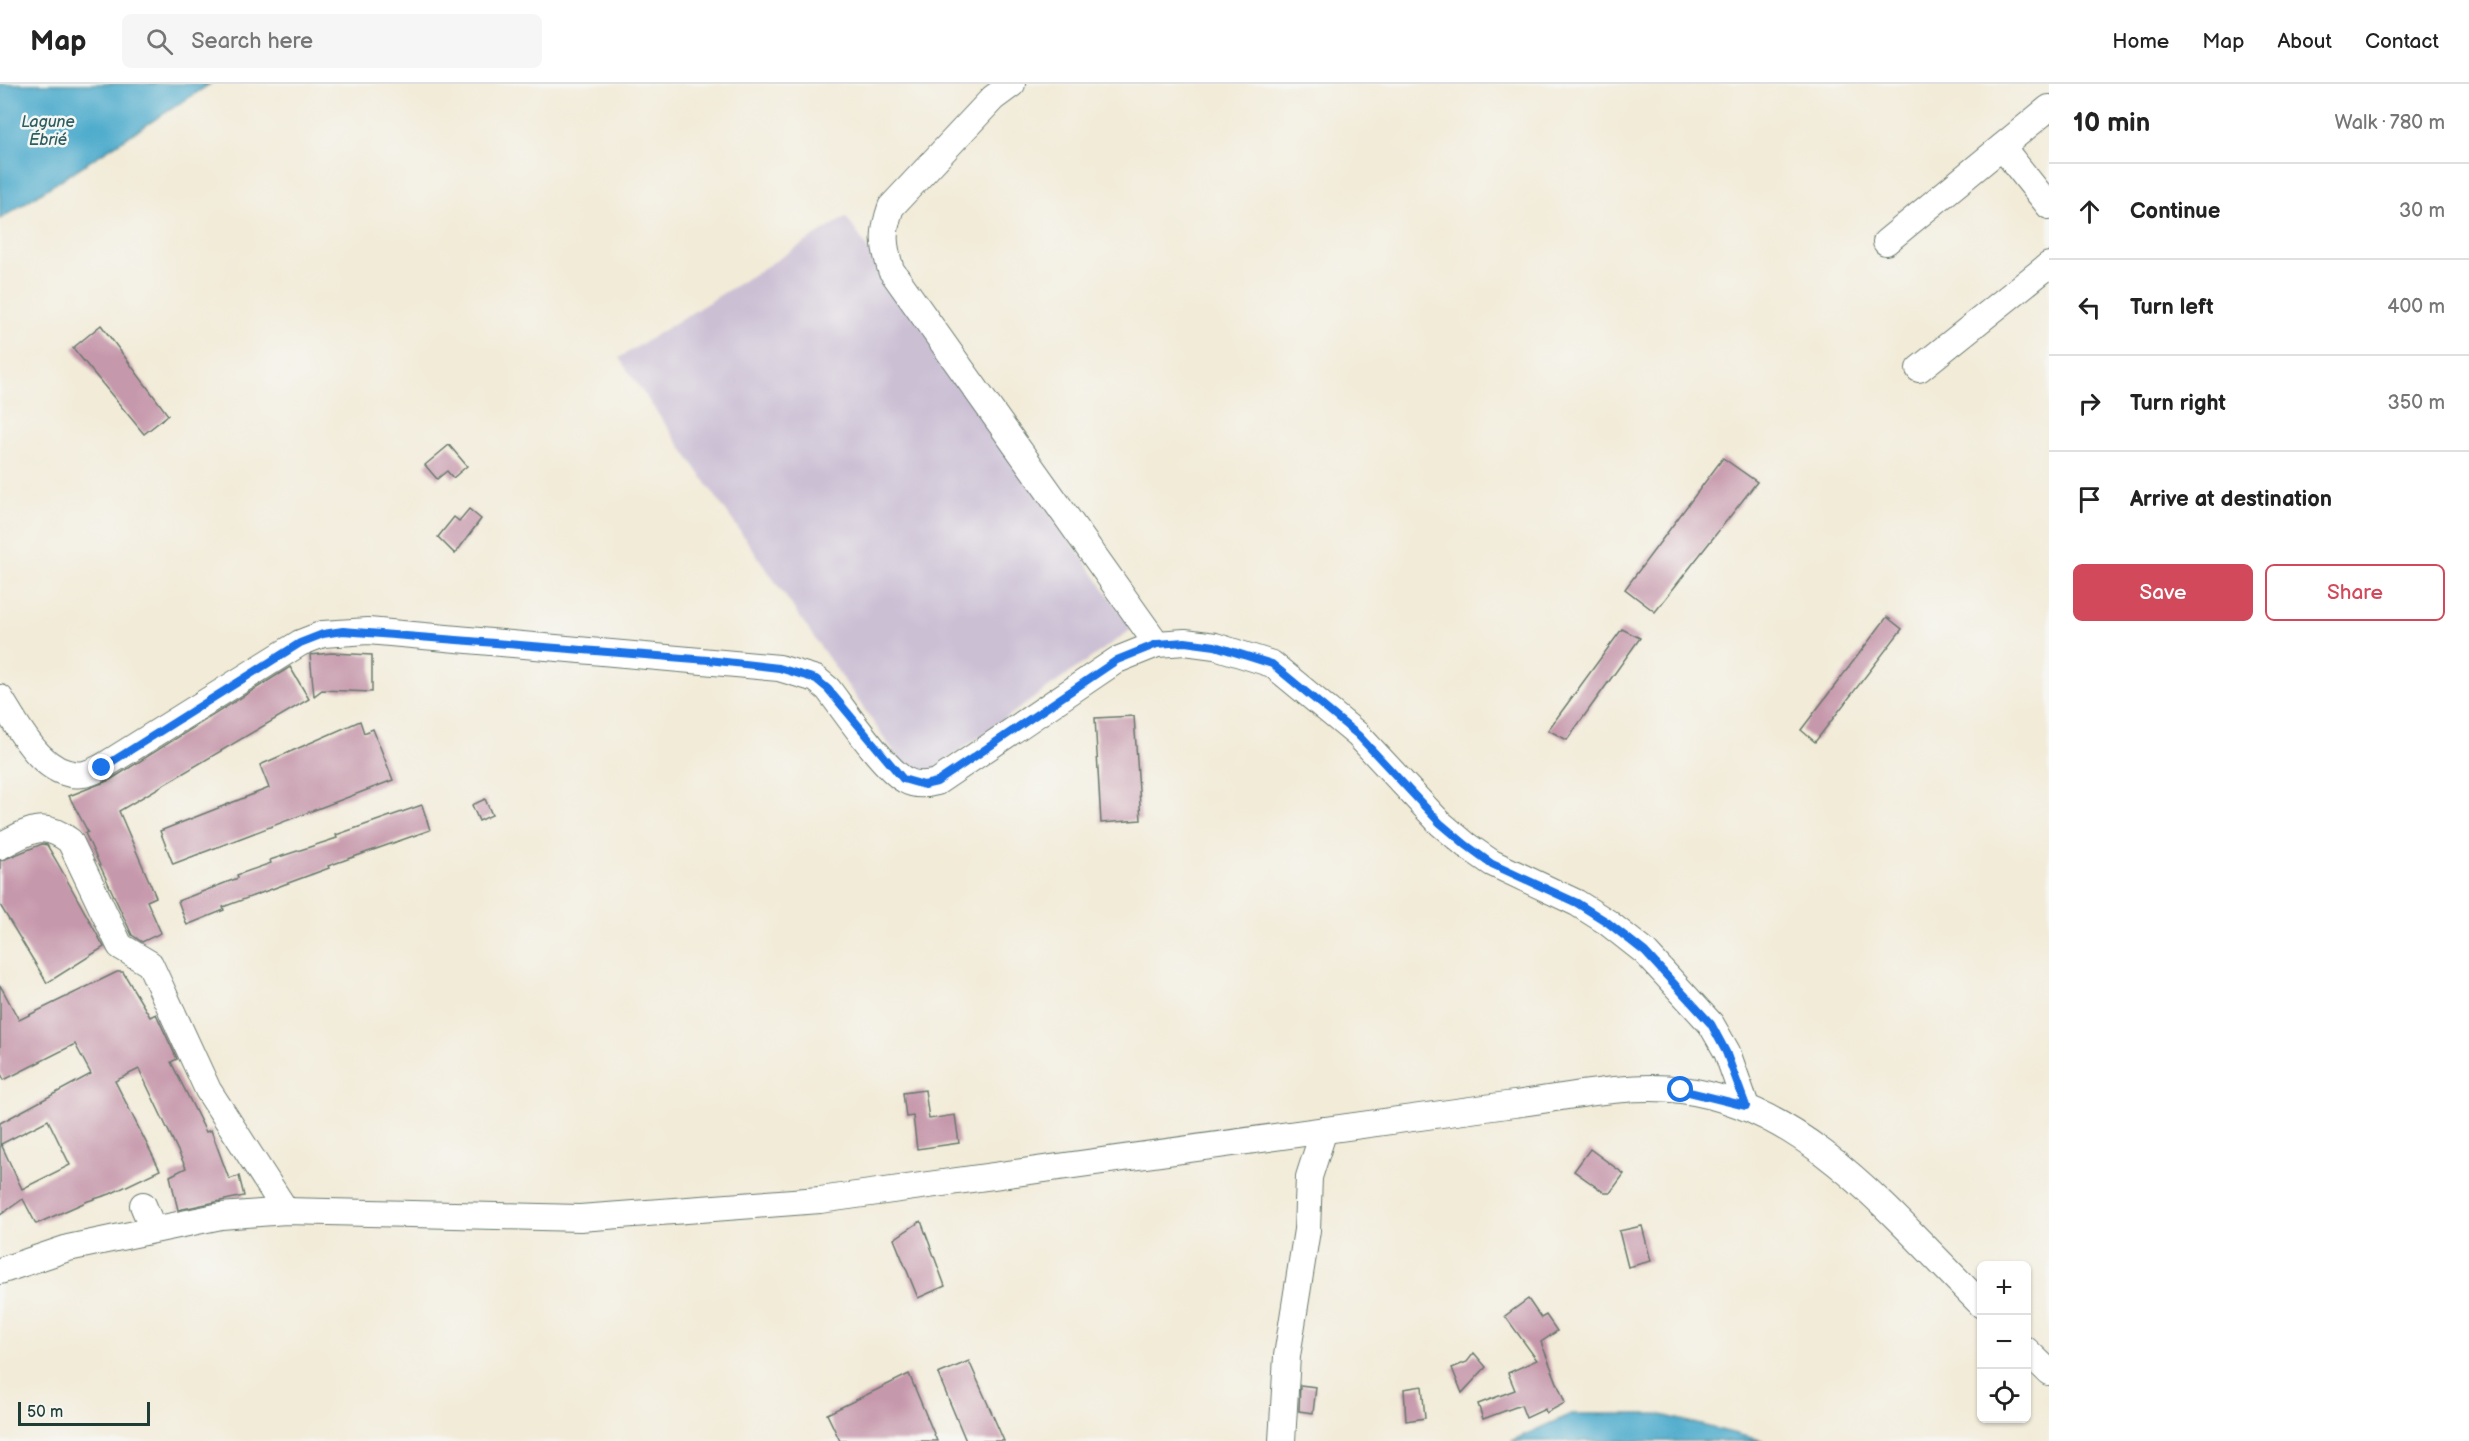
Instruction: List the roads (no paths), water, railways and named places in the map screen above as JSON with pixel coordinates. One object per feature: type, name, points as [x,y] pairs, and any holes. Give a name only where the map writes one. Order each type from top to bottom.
[{"type":"street","points":[[1011,84],[993,98],[891,207],[883,230],[885,251],[891,270],[1157,644]]},
{"type":"street","points":[[1886,242],[2049,108]]},
{"type":"street","points":[[2002,147],[2049,207]]},
{"type":"street","points":[[1919,369],[2049,265]]},
{"type":"street","points":[[0,698],[34,749],[46,761],[60,769],[85,774],[102,768],[300,643],[323,634],[368,632],[708,660],[779,668],[816,679],[828,689],[895,772],[912,783],[924,785],[937,782],[1117,660],[1157,644],[1185,642],[1215,646],[1272,664],[1358,735],[1440,823],[1466,845],[1492,864],[1577,903],[1607,922],[1645,952],[1711,1024],[1726,1052],[1746,1106]]},
{"type":"street","points":[[0,846],[36,827],[58,831],[70,841],[120,946],[150,964],[208,1090],[286,1211]]},
{"type":"street","points":[[0,1271],[68,1248],[153,1228],[221,1216],[286,1211],[580,1218],[820,1200],[1628,1090],[1681,1090],[1746,1106],[1818,1148],[1857,1182],[1977,1300]]},
{"type":"street","points":[[1282,1441],[1287,1356],[1307,1230],[1309,1177],[1324,1130]]},
{"type":"street","points":[[143,1205],[153,1228]]},
{"type":"street","points":[[2031,1355],[2049,1372]]},
{"type":"water","name":"Lagune Ébrié","points":[[0,84],[210,84],[0,219]]},
{"type":"water","points":[[1571,1414],[1658,1414],[1764,1441],[1511,1441]]}]
